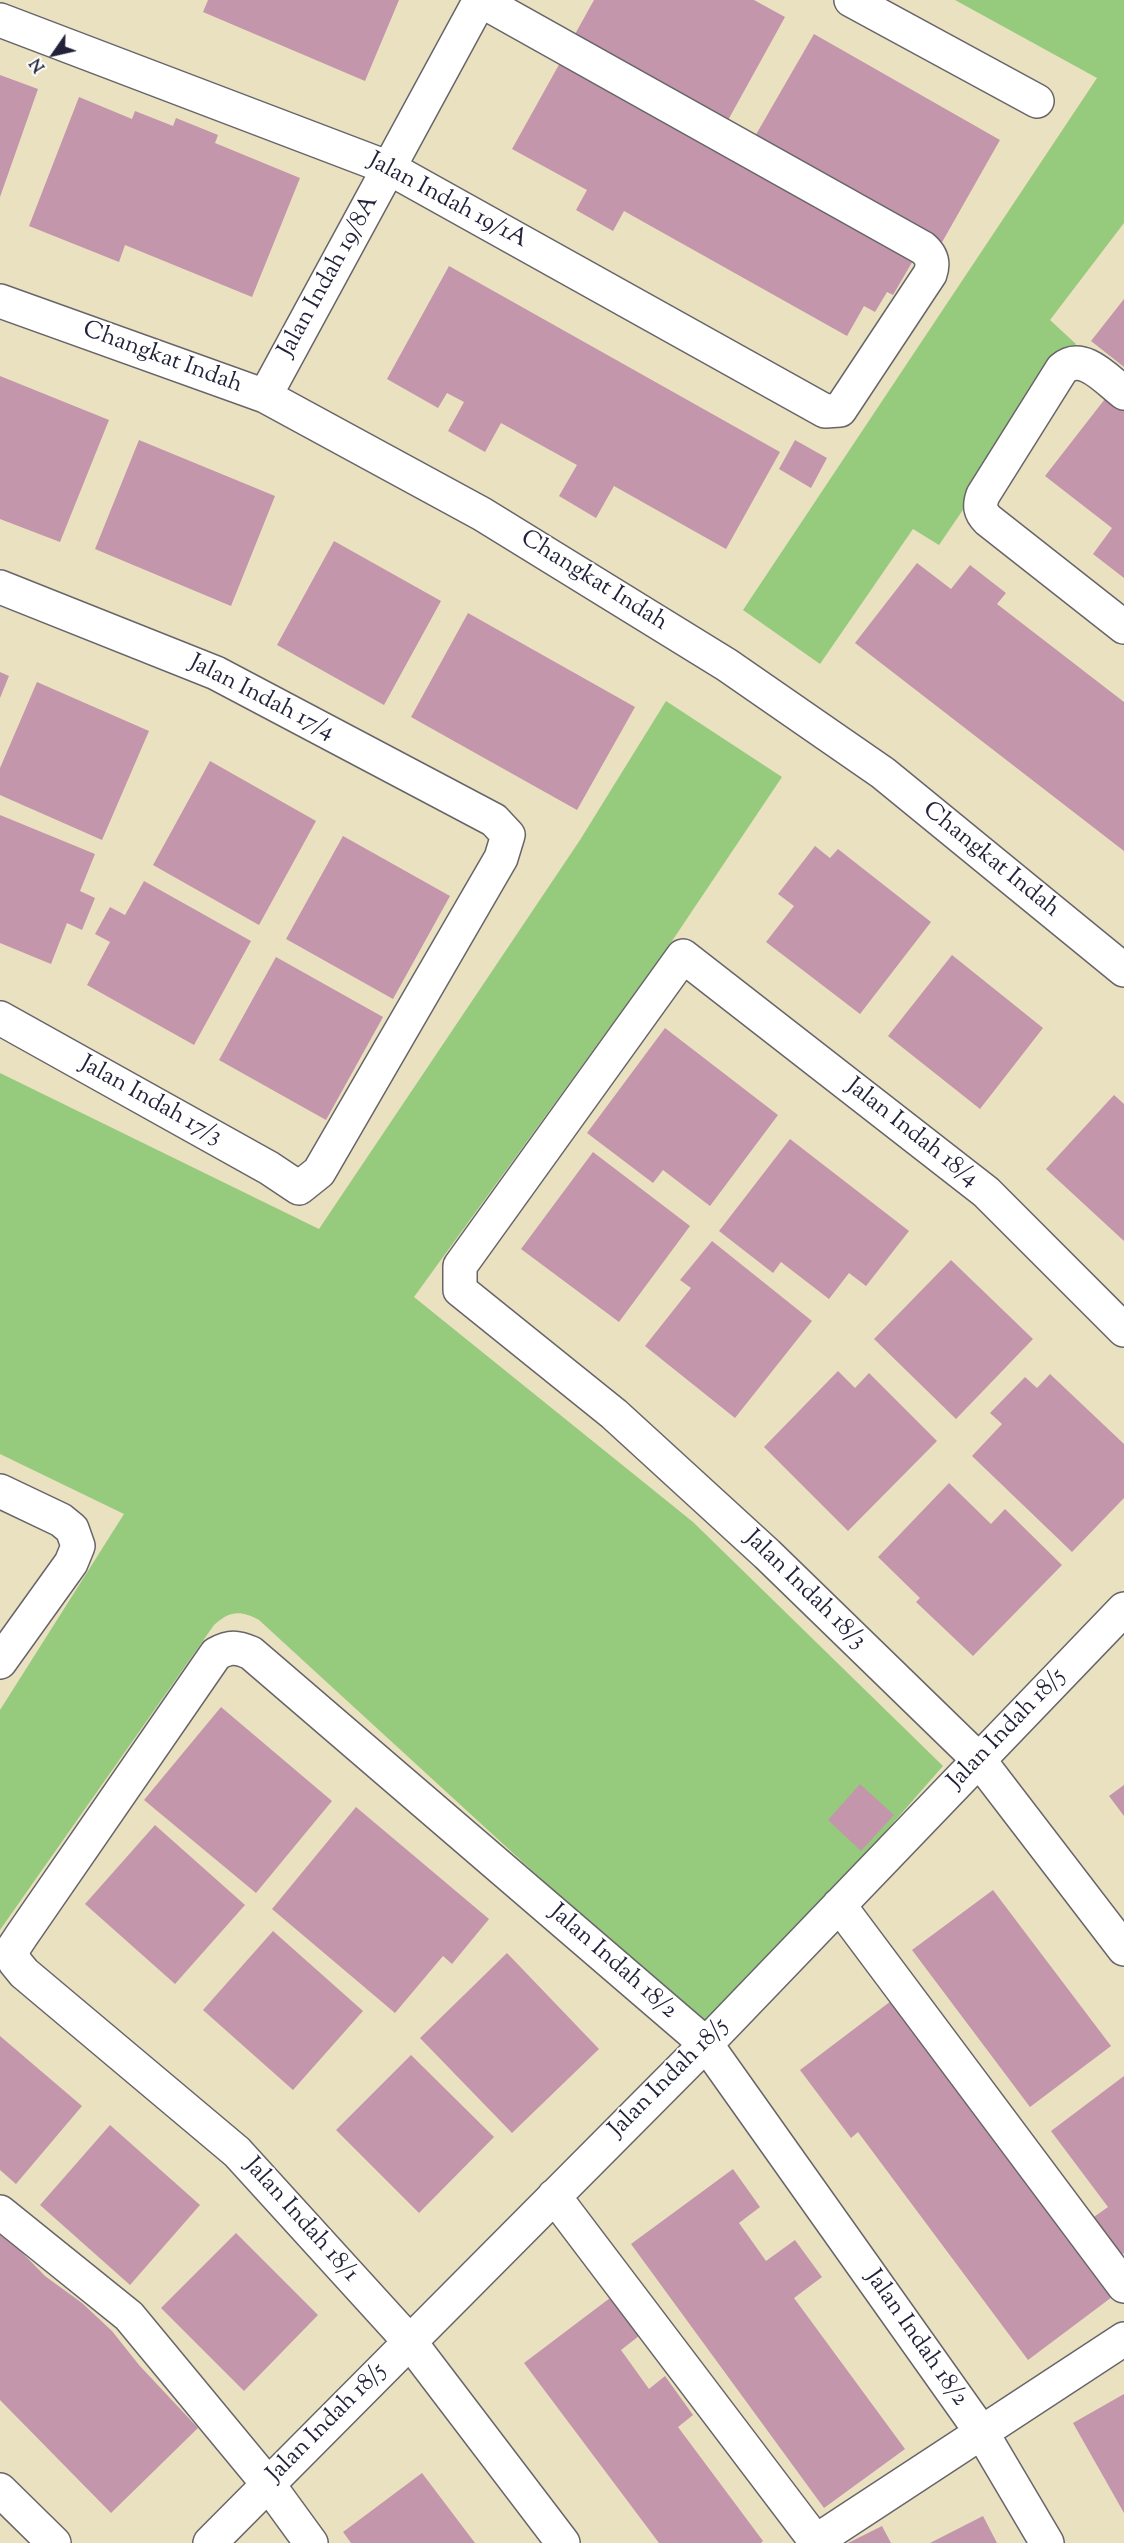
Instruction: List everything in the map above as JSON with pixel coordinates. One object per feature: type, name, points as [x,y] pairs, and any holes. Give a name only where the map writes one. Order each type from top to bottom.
[{"type":"street","name":"Jalan Indah 19/8A","points":[[265,396],[480,0]]},
{"type":"street","name":"Jalan Indah 19/1A","points":[[0,20],[389,168],[825,411],[840,410],[930,274],[933,265],[931,255],[913,242],[480,0]]},
{"type":"street","points":[[851,0],[1037,101]]},
{"type":"street","name":"Changkat Indah","points":[[0,301],[265,396],[482,514],[727,665],[883,773],[1124,970]]},
{"type":"street","points":[[1124,393],[1080,362],[1070,363],[1062,369],[980,503],[982,513],[1005,533],[1124,627]]},
{"type":"street","name":"Jalan Indah 17/4","points":[[0,586],[216,673],[494,820],[508,835],[501,858],[319,1172],[299,1188]]},
{"type":"street","name":"Jalan Indah 18/4","points":[[460,1266],[683,956],[986,1192],[1124,1330]]},
{"type":"street","name":"Jalan Indah 17/3","points":[[0,1018],[269,1168],[299,1188]]},
{"type":"street","name":"Jalan Indah 18/3","points":[[460,1266],[460,1290],[614,1414],[767,1554],[979,1760],[1124,1949]]},
{"type":"street","points":[[0,1491],[61,1520],[72,1529],[78,1546],[71,1563],[0,1662]]},
{"type":"street","name":"Jalan Indah 18/5","points":[[210,2543],[706,2044],[979,1760],[1121,1618]]},
{"type":"street","name":"Jalan Indah 18/2","points":[[21,1935],[216,1654],[226,1648],[237,1647],[251,1653],[706,2044],[982,2433],[1047,2543]]},
{"type":"street","points":[[839,1905],[1124,2286]]},
{"type":"street","name":"Jalan Indah 18/1","points":[[21,1935],[12,1950],[15,1962],[24,1973],[237,2152],[410,2342],[563,2543]]},
{"type":"street","points":[[554,2196],[815,2542],[1124,2339]]},
{"type":"street","points":[[0,2212],[129,2316],[268,2484],[310,2543]]},
{"type":"street","points":[[0,2490],[54,2543]]},
{"type":"green space","points":[[955,0],[1124,0],[1124,223],[1050,320],[1076,344],[939,545],[913,529],[820,664],[743,610],[1097,78]]},
{"type":"green space","points":[[666,701],[782,777],[668,947],[414,1297],[693,1522],[943,1766],[709,2033],[259,1620],[241,1613],[235,1614],[225,1617],[214,1625],[0,1930],[0,1710],[124,1514],[0,1454],[0,1073],[319,1229],[580,840]]},
{"type":"building","points":[[208,0],[399,0],[365,81],[203,12]]},
{"type":"building","points":[[594,0],[754,0],[785,17],[727,122],[574,36]]},
{"type":"building","points":[[814,34],[1000,140],[941,244],[754,138]]},
{"type":"building","points":[[561,61],[914,259],[893,295],[887,292],[875,312],[864,306],[847,336],[624,211],[613,231],[576,210],[587,190],[512,149]]},
{"type":"building","points":[[0,75],[38,89],[0,197]]},
{"type":"building","points":[[79,97],[132,119],[135,111],[173,126],[176,118],[218,135],[215,143],[300,178],[252,297],[125,245],[119,262],[29,226]]},
{"type":"building","points":[[449,266],[780,452],[726,549],[614,486],[596,518],[559,496],[577,465],[501,423],[485,452],[448,431],[464,402],[447,393],[438,408],[387,379]]},
{"type":"building","points":[[1124,299],[1124,367],[1091,341]]},
{"type":"building","points":[[0,376],[109,420],[60,542],[0,519]]},
{"type":"building","points":[[1108,395],[1124,408],[1124,578],[1093,554],[1112,528],[1045,476]]},
{"type":"building","points":[[139,440],[275,496],[231,606],[95,549]]},
{"type":"building","points":[[795,440],[827,458],[811,488],[779,469]]},
{"type":"building","points":[[334,541],[441,601],[384,705],[277,645]]},
{"type":"building","points":[[917,563],[951,589],[970,565],[1006,593],[997,604],[1124,702],[1124,851],[855,643]]},
{"type":"building","points":[[468,613],[635,707],[577,810],[411,717]]},
{"type":"building","points":[[0,672],[9,676],[0,698]]},
{"type":"building","points":[[37,682],[149,731],[102,840],[0,795],[0,768]]},
{"type":"building","points":[[210,761],[316,821],[259,925],[153,865]]},
{"type":"building","points":[[0,815],[95,854],[80,891],[95,898],[82,930],[67,923],[51,964],[0,943]]},
{"type":"building","points":[[343,836],[450,896],[393,999],[286,939]]},
{"type":"building","points":[[815,846],[830,858],[838,849],[931,922],[860,1014],[766,942],[794,906],[778,894]]},
{"type":"building","points":[[144,881],[251,941],[194,1045],[87,985],[110,942],[95,934],[110,907],[125,915]]},
{"type":"building","points":[[952,955],[1043,1028],[980,1109],[888,1036]]},
{"type":"building","points":[[276,957],[383,1017],[326,1120],[219,1060]]},
{"type":"building","points":[[665,1028],[778,1115],[710,1206],[663,1170],[653,1183],[587,1133]]},
{"type":"building","points":[[1114,1095],[1124,1104],[1124,1241],[1046,1169]]},
{"type":"building","points":[[790,1139],[909,1231],[866,1286],[849,1273],[829,1299],[781,1262],[773,1273],[719,1231]]},
{"type":"building","points":[[593,1152],[690,1226],[619,1322],[521,1249]]},
{"type":"building","points":[[712,1241],[812,1321],[735,1418],[645,1346],[691,1288],[680,1280]]},
{"type":"building","points":[[951,1260],[1033,1339],[956,1419],[874,1339]]},
{"type":"building","points":[[838,1371],[855,1388],[869,1373],[937,1441],[848,1531],[764,1447]]},
{"type":"building","points":[[1050,1374],[1124,1444],[1124,1498],[1072,1552],[972,1456],[1002,1424],[990,1413],[1025,1377],[1037,1388]]},
{"type":"building","points":[[949,1483],[991,1524],[1005,1509],[1062,1565],[973,1656],[916,1602],[920,1598],[878,1557]]},
{"type":"building","points":[[221,1707],[332,1801],[256,1893],[144,1800]]},
{"type":"building","points":[[860,1784],[894,1815],[861,1851],[828,1820]]},
{"type":"building","points":[[1124,1785],[1124,1816],[1109,1796]]},
{"type":"building","points":[[356,1807],[489,1919],[452,1964],[443,1956],[395,2013],[272,1909]]},
{"type":"building","points":[[155,1825],[245,1905],[175,1984],[85,1904]]},
{"type":"building","points":[[993,1890],[1111,2046],[1030,2107],[912,1950]]},
{"type":"building","points":[[273,1931],[363,2011],[293,2090],[203,2010]]},
{"type":"building","points":[[507,1953],[599,2049],[512,2133],[420,2038]]},
{"type":"building","points":[[891,2001],[1112,2297],[1028,2360],[858,2132],[851,2138],[800,2070]]},
{"type":"building","points":[[0,2036],[82,2106],[16,2184],[0,2170]]},
{"type":"building","points":[[411,2055],[494,2137],[419,2213],[336,2130]]},
{"type":"building","points":[[1124,2076],[1124,2253],[1119,2257],[1091,2219],[1108,2207],[1051,2131]]},
{"type":"building","points":[[110,2125],[200,2205],[130,2285],[40,2205]]},
{"type":"building","points":[[733,2169],[760,2207],[739,2223],[766,2261],[795,2240],[822,2277],[794,2298],[905,2449],[824,2508],[631,2244]]},
{"type":"building","points":[[0,2230],[45,2276],[82,2303],[112,2331],[139,2365],[198,2428],[111,2513],[0,2400]]},
{"type":"building","points":[[236,2233],[318,2315],[244,2391],[161,2308]]},
{"type":"building","points":[[610,2298],[639,2336],[621,2350],[649,2389],[665,2376],[693,2415],[678,2427],[763,2541],[761,2543],[659,2543],[524,2363]]},
{"type":"building","points":[[1124,2394],[1124,2513],[1073,2423]]},
{"type":"building","points":[[422,2473],[475,2543],[351,2543],[343,2532]]},
{"type":"building","points":[[983,2516],[997,2543],[930,2543]]},
{"type":"building","points":[[882,2526],[891,2543],[848,2543]]}]
